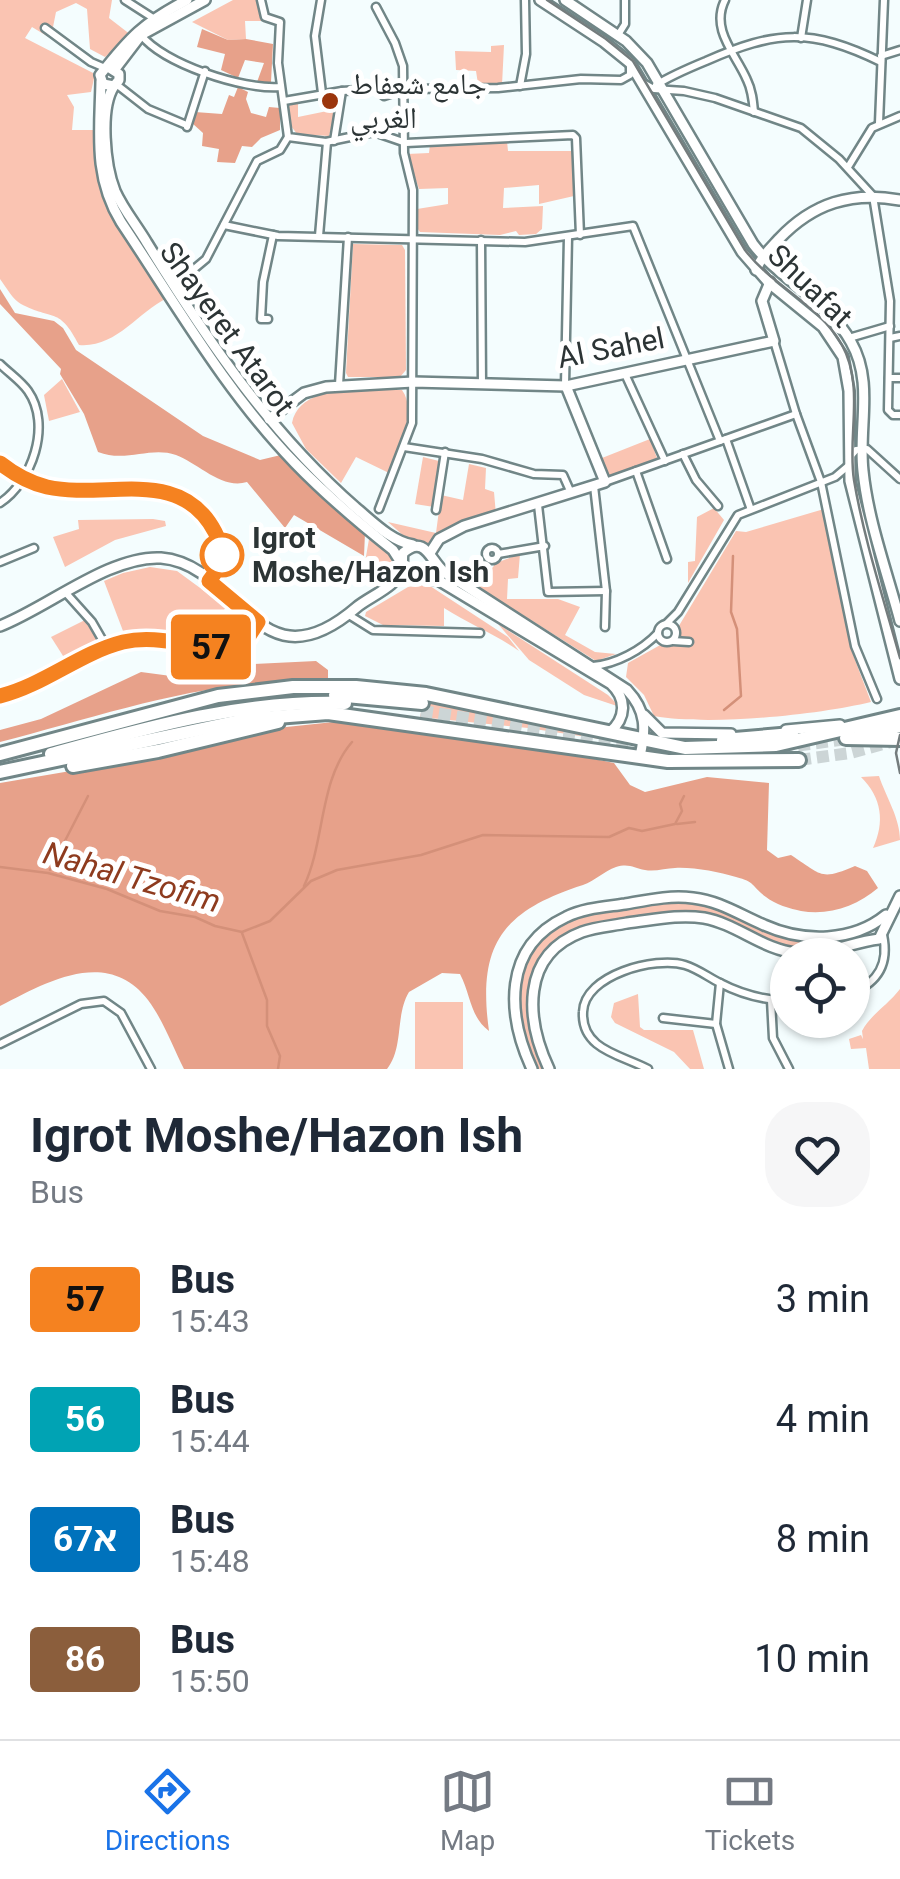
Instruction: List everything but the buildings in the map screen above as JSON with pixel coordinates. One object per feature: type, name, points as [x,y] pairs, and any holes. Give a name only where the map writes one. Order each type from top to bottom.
[{"type":"highway","points":[[0,755],[218,696],[293,687],[356,687],[426,694],[670,746],[747,748],[801,740],[900,716]]},
{"type":"highway","points":[[0,755],[183,710],[241,700],[322,694],[421,707],[322,702],[242,708],[185,718],[0,773]]},
{"type":"highway","points":[[0,773],[249,719],[328,713],[680,762],[799,760]]},
{"type":"highway","points":[[640,756],[753,755],[900,726]]},
{"type":"highway","points":[[644,739],[716,740],[800,734]]},
{"type":"highway","points":[[846,738],[900,739]]},
{"type":"street","points":[[125,0],[153,18]]},
{"type":"street","points":[[110,76],[133,34],[153,18],[188,0]]},
{"type":"street","name":"Shayeret Atarot","points":[[206,0],[141,34],[110,76],[98,129],[108,200],[210,356],[256,418],[296,464],[393,550],[401,565]]},
{"type":"street","points":[[178,292],[179,282],[203,262],[257,161],[280,150],[288,137],[278,64],[280,22],[265,17],[261,0]]},
{"type":"street","points":[[321,0],[315,36],[322,92]]},
{"type":"street","points":[[520,86],[526,54],[525,0]]},
{"type":"street","name":"Shuafat","points":[[540,0],[604,42],[659,88],[715,210],[756,270],[816,320],[839,347],[848,380],[850,480],[900,679]]},
{"type":"street","points":[[618,35],[624,24],[625,0]]},
{"type":"street","points":[[725,0],[720,20],[730,50],[747,80],[754,112]]},
{"type":"street","points":[[800,38],[807,0]]},
{"type":"street","points":[[879,123],[884,0]]},
{"type":"street","name":"Shuafat","points":[[568,1],[640,55],[759,252],[826,310],[849,338],[863,378],[860,451],[868,499],[900,621]]},
{"type":"street","points":[[376,8],[400,55],[405,89],[404,153],[412,190],[412,423],[379,509]]},
{"type":"street","points":[[45,28],[137,101],[185,126],[205,70]]},
{"type":"street","points":[[141,34],[150,46],[172,60],[248,86],[281,87]]},
{"type":"street","points":[[659,88],[730,50],[766,38],[840,43],[881,59],[900,50]]},
{"type":"street","points":[[284,101],[322,92],[375,89],[384,96],[405,89],[621,80],[630,75],[630,64]]},
{"type":"street","name":"Shayeret Atarot","points":[[110,76],[106,129],[110,176],[167,276],[214,348],[315,471],[374,524],[399,541],[416,546]]},
{"type":"street","points":[[659,88],[703,95],[810,133],[873,196],[888,276],[888,410],[892,415],[900,415]]},
{"type":"street","points":[[318,236],[342,92]]},
{"type":"street","points":[[848,167],[872,128],[900,116]]},
{"type":"street","points":[[288,137],[331,141],[374,132],[406,143],[566,134],[576,138],[580,235]]},
{"type":"street","points":[[873,196],[832,208],[802,224],[770,260],[774,268],[762,301],[821,482],[851,634],[876,699]]},
{"type":"street","points":[[756,270],[759,252],[772,247],[794,224],[822,206],[846,198],[900,200]]},
{"type":"street","points":[[224,225],[273,236],[526,242],[633,226],[750,507]]},
{"type":"street","points":[[268,319],[261,318],[262,292],[273,236]]},
{"type":"street","points":[[339,384],[348,237]]},
{"type":"street","points":[[568,237],[563,376],[605,482]]},
{"type":"street","points":[[481,240],[482,384]]},
{"type":"street","points":[[167,276],[189,272]]},
{"type":"street","points":[[849,338],[890,326]]},
{"type":"street","points":[[890,338],[900,336]]},
{"type":"street","name":"Al Sahel","points":[[269,419],[304,393],[339,384],[566,386],[774,341]]},
{"type":"street","points":[[0,364],[28,392],[38,414],[38,440],[22,478],[0,504]]},
{"type":"street","points":[[624,374],[665,461]]},
{"type":"street","points":[[889,378],[900,378]]},
{"type":"street","points":[[0,626],[121,566],[152,558],[176,562],[209,581],[258,622],[278,634],[298,637],[332,626],[430,571],[439,540],[450,532],[572,494],[796,414]]},
{"type":"street","points":[[849,439],[900,479]]},
{"type":"street","points":[[404,447],[445,452],[534,474],[563,475],[572,494]]},
{"type":"street","points":[[672,641],[678,612],[734,520],[750,507],[834,476],[860,451]]},
{"type":"street","points":[[436,510],[445,452]]},
{"type":"street","points":[[683,454],[696,480],[718,506]]},
{"type":"street","points":[[0,462],[22,478],[57,488],[146,490],[185,498],[205,516],[221,546],[220,562],[209,581]]},
{"type":"street","points":[[636,471],[666,559]]},
{"type":"street","points":[[834,476],[850,480]]},
{"type":"street","points":[[594,486],[606,591],[604,627]]},
{"type":"street","points":[[538,505],[548,592],[606,591]]},
{"type":"street","points":[[349,616],[390,584],[404,553],[416,546],[616,681],[632,694],[658,731],[732,734],[878,722]]},
{"type":"street","points":[[498,554],[545,546]]},
{"type":"street","points":[[0,562],[34,548]]},
{"type":"street","points":[[401,565],[417,577],[438,580],[615,688],[622,700],[622,715],[610,732]]},
{"type":"street","points":[[66,593],[92,622],[107,648]]},
{"type":"street","points":[[349,616],[373,630],[480,633]]},
{"type":"street","points":[[0,696],[126,642],[151,640],[234,647],[245,642],[258,622]]},
{"type":"street","points":[[593,666],[616,660],[660,637],[690,641],[672,627],[660,626],[660,637]]},
{"type":"street","points":[[616,660],[612,668],[616,681]]},
{"type":"street","points":[[640,756],[644,739],[642,710]]},
{"type":"street","points":[[549,1069],[532,1019],[533,990],[546,959],[577,934],[682,916],[724,924],[773,948],[796,953],[827,951],[875,933],[900,896]]},
{"type":"street","points":[[532,1069],[514,1016],[515,981],[531,945],[545,930],[568,916],[667,897],[691,898],[726,906],[784,932],[835,936],[875,933]]},
{"type":"street","points":[[870,982],[884,965],[886,953],[875,933]]},
{"type":"street","points":[[648,1069],[590,1039],[582,1017],[584,1003],[590,991],[612,976],[669,963],[691,967],[720,983],[770,1000]]},
{"type":"street","points":[[720,983],[716,1024],[729,1069]]},
{"type":"street","points":[[0,1044],[81,1004],[104,1001],[122,1013],[152,1069]]},
{"type":"street","points":[[662,1018],[716,1024]]},
{"type":"street","points":[[773,1038],[789,1069]]},
{"type":"shaded area","points":[[0,0],[112,0],[109,18],[131,35],[105,57],[90,49],[87,9],[76,3],[56,12],[53,27],[70,50],[32,27],[25,38],[95,74],[91,92],[67,95],[74,107],[72,130],[94,130],[101,182],[115,221],[167,298],[104,341],[79,345],[60,319],[18,302],[0,279]]},
{"type":"shaded area","points":[[233,0],[257,0],[262,21],[245,21],[246,39],[228,40],[192,22]]},
{"type":"shaded area","points":[[202,29],[228,40],[273,44],[271,82],[257,82],[264,63],[245,60],[238,78],[221,70],[225,54],[197,47]]},
{"type":"shaded area","points":[[504,45],[502,85],[478,84],[476,71],[456,70],[455,51],[491,52],[491,46]]},
{"type":"shaded area","points":[[238,87],[248,92],[251,113],[266,117],[269,107],[280,108],[280,130],[261,138],[252,147],[242,146],[235,163],[217,162],[219,149],[202,146],[203,133],[192,123],[195,112],[222,114],[229,95],[234,97]]},
{"type":"shaded area","points":[[298,103],[298,117],[337,109],[329,136],[297,134],[291,126],[288,106]]},
{"type":"shaded area","points":[[507,141],[508,151],[574,151],[574,196],[539,204],[539,185],[504,188],[503,208],[543,206],[542,229],[536,234],[420,232],[417,209],[448,204],[448,188],[419,189],[407,154],[429,153],[430,144]]},
{"type":"shaded area","points":[[353,244],[402,245],[405,250],[406,370],[400,377],[348,377],[346,373]]},
{"type":"shaded area","points":[[0,289],[15,313],[54,321],[76,350],[203,436],[260,460],[285,454],[365,533],[364,556],[294,515],[285,528],[247,482],[219,479],[176,455],[157,452],[118,456],[98,452],[61,369],[0,304]]},
{"type":"shaded area","points":[[62,379],[80,412],[49,421],[44,395]]},
{"type":"shaded area","points":[[402,390],[407,420],[389,473],[356,457],[341,483],[306,449],[292,423],[308,400],[322,394]]},
{"type":"shaded area","points":[[650,439],[657,458],[609,477],[602,458]]},
{"type":"shaded area","points":[[423,457],[439,461],[434,507],[415,504]]},
{"type":"shaded area","points":[[469,464],[486,468],[485,489],[494,492],[496,515],[431,545],[405,537],[388,522],[436,533],[441,495],[463,500]]},
{"type":"shaded area","points":[[714,508],[724,520],[688,583],[688,562],[695,561],[697,517]]},
{"type":"shaded area","points":[[824,509],[852,652],[871,702],[763,718],[704,720],[654,716],[644,695],[626,677],[628,663],[671,639],[736,531],[746,532]]},
{"type":"shaded area","points":[[78,520],[165,521],[166,526],[115,540],[65,567],[53,537],[79,529]]},
{"type":"shaded area","points":[[369,539],[387,553],[394,566],[395,573],[377,589],[363,574]]},
{"type":"shaded area","points":[[520,554],[518,578],[508,579],[507,599],[558,599],[580,607],[565,635],[595,652],[616,654],[596,661],[478,587],[496,563]]},
{"type":"shaded area","points":[[150,567],[177,571],[226,607],[203,640],[154,630],[123,631],[104,581]]},
{"type":"shaded area","points":[[427,584],[508,637],[519,651],[444,608],[444,626],[383,625],[365,616],[408,587]]},
{"type":"shaded area","points":[[85,620],[100,642],[65,659],[51,637]]},
{"type":"shaded area","points":[[498,624],[608,695],[620,707],[584,695],[529,660]]},
{"type":"shaded area","points":[[248,650],[254,664],[316,661],[328,670],[328,683],[286,682],[203,691],[0,742],[0,730],[41,719],[141,672],[201,680],[209,654],[223,656]]},
{"type":"shaded area","points":[[424,699],[606,737],[606,740],[420,717]]},
{"type":"shaded area","points":[[343,721],[536,747],[614,763],[630,785],[645,792],[707,777],[769,783],[767,850],[778,858],[791,855],[822,874],[855,866],[867,871],[878,888],[842,908],[811,912],[778,904],[747,881],[722,873],[690,868],[616,867],[532,907],[501,936],[487,976],[489,1031],[474,1012],[460,974],[442,973],[409,992],[396,1051],[387,1069],[184,1069],[148,1000],[132,984],[96,972],[37,987],[0,1006],[0,783],[141,759],[277,728]]},
{"type":"shaded area","points":[[879,776],[900,840],[873,848],[879,811],[873,793],[861,777]]},
{"type":"shaded area","points":[[668,901],[708,904],[747,920],[825,938],[770,939],[734,922],[690,912],[664,913],[577,930],[551,951],[531,987],[528,1014],[543,1069],[536,1069],[518,1017],[519,988],[528,960],[556,927],[605,910]]},
{"type":"shaded area","points":[[900,989],[900,1069],[869,1069],[866,1048],[851,1049],[849,1039],[870,1038],[870,1021]]},
{"type":"shaded area","points":[[638,994],[640,1027],[693,1030],[704,1069],[690,1069],[674,1052],[615,1023],[611,1017],[614,1003]]},
{"type":"shaded area","points":[[415,1002],[463,1002],[463,1069],[415,1069]]},
{"type":"waterway","points":[[724,710],[741,696],[737,629],[731,612],[733,556]]},
{"type":"waterway","points":[[304,886],[334,774],[352,742]]},
{"type":"waterway","points":[[50,870],[88,796]]},
{"type":"waterway","name":"Nahal Tzofim","points":[[0,867],[48,873],[107,889],[160,911],[242,932],[270,921],[311,881],[337,870],[421,855],[483,835],[609,837],[629,828],[642,831],[675,824],[684,796]]},
{"type":"waterway","points":[[677,824],[695,822]]},
{"type":"waterway","points":[[242,933],[267,1000],[267,1026],[280,1056],[278,1069]]},
{"type":"tunnel","points":[[421,711],[641,744]]},
{"type":"tunnel","points":[[656,737],[716,742]]},
{"type":"tunnel","points":[[780,748],[855,738]]},
{"type":"tunnel","points":[[799,760],[850,753],[894,741]]},
{"type":"tram line","points":[[547,0],[633,61],[745,250],[821,318],[842,345],[853,378],[854,480],[900,658]]},
{"type":"tram line","points":[[900,735],[896,753],[900,773]]},
{"type":"bus line","name":"57","points":[[0,463],[27,480],[48,487],[146,490],[185,498],[205,516],[221,546],[218,569],[209,581],[258,622],[250,637],[234,647],[151,640],[111,646],[24,689],[0,696]]},
{"type":"place","name":"جامع شعفاط الغربي","points":[[330,101]]},
{"type":"place","name":"Igrot Moshe/Hazon Ish","points":[[222,555]]}]
